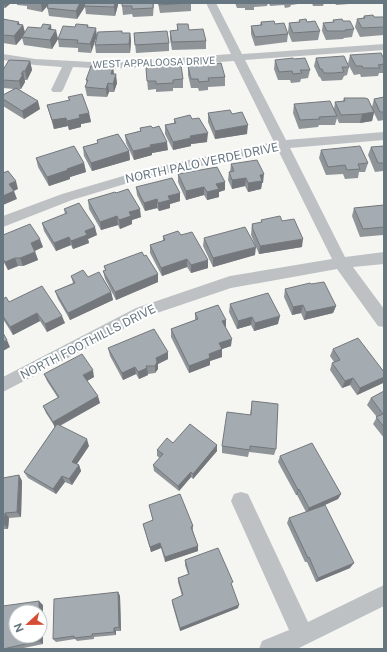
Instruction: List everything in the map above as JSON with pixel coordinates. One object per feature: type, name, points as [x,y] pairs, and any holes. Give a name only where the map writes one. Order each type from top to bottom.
[{"type":"street","points":[[211,3],[341,263],[384,320]]},
{"type":"street","name":"WEST APPALOOSA DRIVE","points":[[3,57],[35,62],[110,66],[384,47]]},
{"type":"street","points":[[57,90],[69,64]]},
{"type":"street","name":"NORTH PALO VERDE DRIVE","points":[[3,222],[67,197],[146,173],[282,145],[384,136]]},
{"type":"street","name":"NORTH FOOTHILLS DRIVE","points":[[3,385],[142,312],[230,282],[341,263],[384,258]]},
{"type":"street","points":[[241,501],[303,636]]},
{"type":"street","points":[[270,649],[303,636],[384,595]]},
{"type":"building","points":[[49,3],[80,3],[76,11],[47,8]]},
{"type":"building","points":[[85,3],[115,3],[114,7],[84,6]]},
{"type":"building","points":[[122,3],[153,3],[153,8],[132,9],[132,6],[122,6]]},
{"type":"building","points":[[159,3],[188,3],[159,5]]},
{"type":"building","points":[[373,15],[374,17],[384,18],[384,27],[362,28],[357,19],[365,18],[364,16]]},
{"type":"building","points":[[3,19],[19,22],[17,24],[23,25],[14,36],[3,35]]},
{"type":"building","points":[[306,19],[307,22],[315,21],[320,31],[293,33],[289,23],[300,22],[299,20]]},
{"type":"building","points":[[342,19],[343,21],[350,21],[354,29],[345,31],[327,31],[323,23],[334,22],[333,20]]},
{"type":"building","points":[[274,21],[275,24],[284,23],[288,34],[255,37],[251,26],[262,25],[261,22]]},
{"type":"building","points":[[43,24],[51,25],[48,29],[56,30],[50,40],[22,37],[28,27],[41,28]]},
{"type":"building","points":[[76,24],[88,25],[87,27],[96,28],[90,44],[77,43],[78,40],[58,39],[63,26],[75,27]]},
{"type":"building","points":[[177,24],[188,24],[189,30],[203,29],[206,41],[172,42],[170,31],[178,30]]},
{"type":"building","points":[[122,31],[122,33],[130,33],[129,44],[95,45],[98,32]]},
{"type":"building","points":[[167,31],[169,43],[135,45],[134,33]]},
{"type":"building","points":[[381,53],[384,59],[384,64],[378,65],[380,68],[363,68],[362,66],[356,66],[350,55]]},
{"type":"building","points":[[344,56],[349,67],[342,67],[344,72],[334,73],[324,73],[322,69],[320,69],[316,58]]},
{"type":"building","points":[[305,58],[310,70],[300,70],[302,73],[293,74],[292,71],[279,72],[275,60]]},
{"type":"building","points":[[9,60],[30,61],[25,71],[21,74],[23,74],[19,81],[3,80],[3,70]]},
{"type":"building","points":[[221,63],[225,77],[208,78],[209,81],[199,82],[198,79],[191,79],[188,66]]},
{"type":"building","points":[[181,65],[183,79],[173,80],[173,83],[156,84],[156,81],[147,81],[146,68]]},
{"type":"building","points":[[91,66],[113,67],[111,74],[116,74],[113,84],[108,83],[106,89],[85,87]]},
{"type":"building","points":[[16,88],[38,101],[22,111],[3,99],[3,95]]},
{"type":"building","points":[[82,94],[89,113],[79,115],[80,118],[67,121],[66,118],[52,120],[47,105],[70,100],[68,97]]},
{"type":"building","points":[[384,97],[384,112],[380,112],[374,99]]},
{"type":"building","points":[[344,98],[368,99],[374,112],[341,115],[335,102],[345,101]]},
{"type":"building","points":[[330,101],[337,116],[319,117],[320,119],[300,120],[294,104]]},
{"type":"building","points":[[230,110],[232,114],[242,112],[248,125],[215,131],[208,113]]},
{"type":"building","points":[[190,115],[192,119],[199,118],[208,133],[190,136],[191,138],[173,142],[165,125],[176,123],[174,119]]},
{"type":"building","points":[[151,126],[153,128],[159,126],[167,142],[150,145],[151,147],[133,151],[125,135],[141,131],[140,128]]},
{"type":"building","points":[[118,134],[129,151],[91,163],[83,147],[98,143],[97,140]]},
{"type":"building","points":[[74,146],[84,163],[47,177],[36,158]]},
{"type":"building","points":[[360,146],[368,163],[358,164],[360,169],[347,170],[345,165],[328,167],[321,150]]},
{"type":"building","points":[[384,146],[384,163],[378,163],[371,147]]},
{"type":"building","points":[[257,160],[264,174],[260,175],[262,181],[248,183],[246,178],[232,180],[229,172],[234,171],[231,164]]},
{"type":"building","points":[[217,167],[225,182],[216,184],[219,189],[207,192],[204,187],[186,191],[178,174]]},
{"type":"building","points":[[8,171],[16,181],[9,184],[14,191],[3,196],[3,173]]},
{"type":"building","points":[[172,178],[180,193],[168,196],[170,200],[158,203],[157,199],[144,203],[136,187]]},
{"type":"building","points":[[128,189],[140,209],[129,212],[131,216],[119,220],[117,216],[100,222],[88,200]]},
{"type":"building","points":[[79,203],[95,227],[85,231],[87,235],[71,241],[69,237],[54,243],[42,223],[67,213],[64,209]]},
{"type":"building","points":[[384,205],[384,227],[363,229],[354,208]]},
{"type":"building","points":[[280,216],[282,221],[294,219],[303,239],[260,246],[252,224],[262,222],[261,220]]},
{"type":"building","points":[[30,224],[40,239],[31,243],[35,252],[5,262],[3,259],[3,235]]},
{"type":"building","points":[[245,227],[256,247],[213,258],[204,238]]},
{"type":"building","points":[[178,231],[181,235],[192,232],[208,260],[191,265],[187,259],[161,268],[150,245],[165,240],[163,236]]},
{"type":"building","points":[[142,252],[144,256],[146,255],[158,274],[115,292],[103,271],[106,270],[104,266]]},
{"type":"building","points":[[83,270],[88,277],[99,272],[111,292],[68,313],[55,291],[75,283],[71,276]]},
{"type":"building","points":[[324,282],[336,306],[306,312],[303,305],[293,307],[285,289],[310,283]]},
{"type":"building","points":[[42,286],[62,316],[45,324],[37,313],[10,327],[3,316],[3,299],[6,297],[9,302]]},
{"type":"building","points":[[268,293],[280,316],[255,323],[252,317],[238,321],[230,304]]},
{"type":"building","points":[[218,305],[226,320],[222,321],[232,339],[219,343],[222,349],[209,354],[210,358],[189,366],[171,329],[198,319],[195,313]]},
{"type":"building","points":[[154,329],[168,352],[156,358],[157,362],[155,366],[146,366],[147,368],[138,372],[135,367],[122,373],[108,348]]},
{"type":"building","points":[[3,333],[7,340],[3,342]]},
{"type":"building","points":[[358,338],[384,372],[384,377],[360,388],[353,378],[345,381],[332,363],[340,360],[333,349]]},
{"type":"building","points":[[82,354],[93,370],[83,375],[98,396],[53,422],[43,406],[59,397],[44,374]]},
{"type":"building","points":[[384,391],[384,427],[376,417],[383,414],[371,398]]},
{"type":"building","points":[[252,401],[278,404],[276,449],[250,446],[250,450],[222,446],[227,412],[251,415]]},
{"type":"building","points":[[57,424],[87,439],[72,462],[79,465],[69,479],[62,476],[53,489],[24,472]]},
{"type":"building","points":[[190,424],[217,445],[193,474],[191,472],[178,486],[153,465],[163,454],[157,450],[167,438],[173,443]]},
{"type":"building","points":[[312,443],[341,494],[309,508],[280,456]]},
{"type":"building","points":[[19,475],[17,512],[5,513],[3,524],[3,478]]},
{"type":"building","points":[[180,494],[193,526],[191,527],[198,546],[165,557],[160,543],[150,547],[143,524],[153,520],[149,505]]},
{"type":"building","points":[[325,505],[354,563],[318,578],[289,518]]},
{"type":"building","points":[[218,548],[233,582],[231,583],[239,605],[180,628],[172,600],[183,595],[178,578],[189,574],[185,560]]},
{"type":"building","points":[[118,592],[119,627],[114,628],[114,632],[92,634],[92,636],[74,638],[74,636],[53,639],[54,599]]},
{"type":"building","points":[[39,601],[39,604],[17,604]]},
{"type":"building","points":[[8,605],[8,644],[26,644],[3,649],[3,606]]}]
